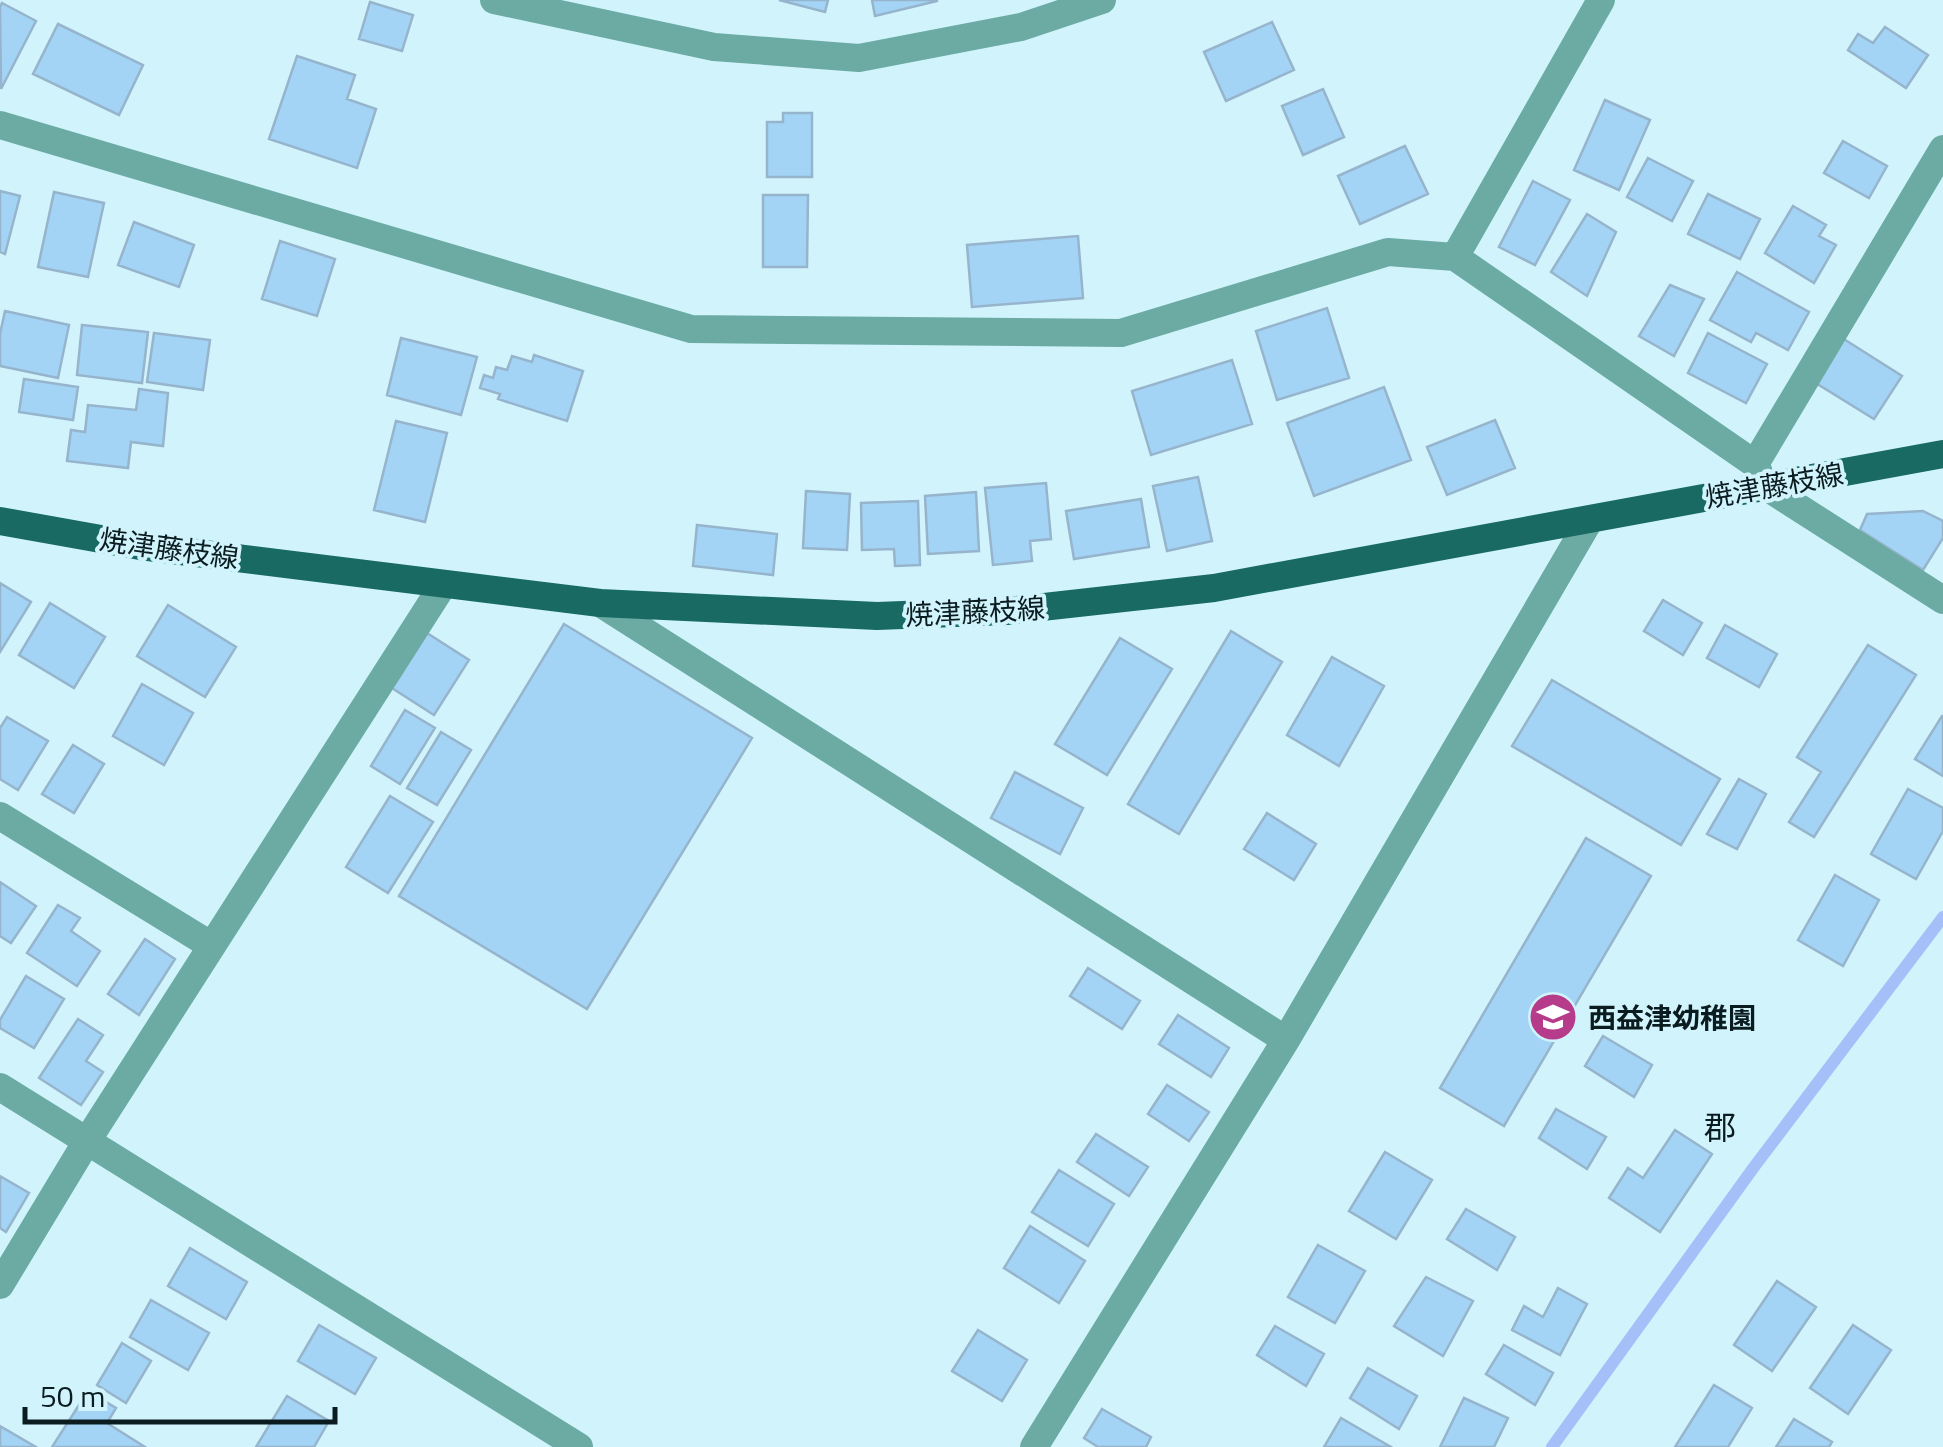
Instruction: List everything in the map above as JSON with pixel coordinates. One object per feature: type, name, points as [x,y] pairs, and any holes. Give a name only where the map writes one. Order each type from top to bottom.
[{"type":"main road","name":"焼津藤枝線","points":[[0,521],[140,546],[600,603],[876,616],[1008,612],[1214,588],[1588,520],[1760,475],[1943,454]]},
{"type":"street","points":[[494,0],[714,47],[859,58],[1020,27],[1102,0]]},
{"type":"street","points":[[1456,257],[1601,0]]},
{"type":"street","points":[[0,125],[691,329],[1121,333],[1388,252],[1456,257],[1760,475],[1943,600]]},
{"type":"street","points":[[1760,475],[1943,149]]},
{"type":"street","points":[[1034,1447],[1286,1040],[1588,520]]},
{"type":"street","points":[[0,1285],[87,1141],[443,584]]},
{"type":"street","points":[[600,603],[1286,1040]]},
{"type":"street","points":[[0,816],[212,946]]},
{"type":"street","points":[[0,1087],[579,1447]]},
{"type":"building","points":[[779,0],[828,0],[825,12]]},
{"type":"building","points":[[872,0],[937,0],[937,1],[875,16]]},
{"type":"building","points":[[370,2],[413,15],[402,51],[359,39]]},
{"type":"building","points":[[2,3],[36,21],[1,89],[0,7]]},
{"type":"building","points":[[1272,22],[1294,70],[1226,101],[1204,52]]},
{"type":"building","points":[[58,24],[143,65],[119,115],[33,74]]},
{"type":"building","points":[[1885,27],[1928,55],[1906,88],[1848,50],[1858,34],[1873,43]]},
{"type":"building","points":[[297,56],[355,75],[347,99],[376,109],[357,168],[269,139]]},
{"type":"building","points":[[1323,89],[1344,137],[1303,155],[1282,106]]},
{"type":"building","points":[[1605,100],[1650,120],[1619,190],[1574,170]]},
{"type":"building","points":[[783,113],[812,113],[812,177],[767,177],[767,122],[783,122]]},
{"type":"building","points":[[1843,141],[1887,166],[1869,198],[1824,173]]},
{"type":"building","points":[[1405,146],[1428,194],[1360,224],[1338,176]]},
{"type":"building","points":[[1648,158],[1693,181],[1672,221],[1627,197]]},
{"type":"building","points":[[1533,181],[1570,200],[1535,265],[1499,247]]},
{"type":"building","points":[[0,191],[20,196],[5,254],[0,252]]},
{"type":"building","points":[[54,192],[104,203],[88,277],[38,267]]},
{"type":"building","points":[[1708,194],[1760,219],[1740,259],[1688,234]]},
{"type":"building","points":[[763,195],[808,195],[807,267],[763,267]]},
{"type":"building","points":[[1793,206],[1826,225],[1819,236],[1836,245],[1814,283],[1765,253]]},
{"type":"building","points":[[1587,214],[1616,232],[1587,296],[1551,272]]},
{"type":"building","points":[[134,222],[194,245],[179,287],[118,265]]},
{"type":"building","points":[[1078,236],[1083,298],[972,307],[967,245]]},
{"type":"building","points":[[280,241],[335,259],[317,316],[262,299]]},
{"type":"building","points":[[1737,272],[1809,312],[1788,350],[1756,333],[1751,342],[1710,320]]},
{"type":"building","points":[[1670,285],[1704,299],[1674,356],[1639,336]]},
{"type":"building","points":[[1327,308],[1349,378],[1277,400],[1256,331]]},
{"type":"building","points":[[5,311],[69,325],[58,378],[0,366]]},
{"type":"building","points":[[82,325],[148,332],[142,383],[77,375]]},
{"type":"building","points":[[154,333],[210,340],[203,390],[147,382]]},
{"type":"building","points":[[1708,333],[1767,364],[1746,403],[1688,373]]},
{"type":"building","points":[[1839,336],[1902,376],[1874,419],[1811,380]]},
{"type":"building","points":[[401,338],[477,357],[461,415],[387,395]]},
{"type":"building","points":[[534,355],[583,371],[567,421],[498,399],[500,394],[480,388],[484,375],[493,378],[496,367],[507,370],[512,356],[532,362]]},
{"type":"building","points":[[1232,360],[1252,424],[1151,455],[1132,391]]},
{"type":"building","points":[[24,379],[78,387],[73,420],[19,412]]},
{"type":"building","points":[[1384,387],[1411,460],[1314,496],[1287,423]]},
{"type":"building","points":[[139,389],[168,393],[163,446],[131,442],[128,468],[67,461],[71,430],[85,432],[88,405],[136,410]]},
{"type":"building","points":[[1495,420],[1515,468],[1447,495],[1427,447]]},
{"type":"building","points":[[396,421],[447,433],[425,522],[374,510]]},
{"type":"building","points":[[1198,477],[1212,541],[1167,551],[1153,486]]},
{"type":"building","points":[[1046,483],[1051,539],[1030,541],[1032,561],[993,565],[985,488]]},
{"type":"building","points":[[806,491],[850,494],[847,550],[803,548]]},
{"type":"building","points":[[976,492],[979,551],[928,554],[925,496]]},
{"type":"building","points":[[1141,499],[1149,547],[1074,559],[1066,511]]},
{"type":"building","points":[[918,501],[920,565],[895,566],[894,549],[862,550],[861,503]]},
{"type":"building","points":[[1923,511],[1943,521],[1943,538],[1923,570],[1860,530],[1867,514]]},
{"type":"building","points":[[697,525],[777,534],[773,575],[693,566]]},
{"type":"building","points":[[0,583],[31,602],[0,652]]},
{"type":"building","points":[[1663,600],[1702,623],[1683,655],[1644,631]]},
{"type":"building","points":[[50,603],[105,637],[74,688],[19,655]]},
{"type":"building","points":[[168,605],[236,647],[205,697],[137,656]]},
{"type":"building","points":[[564,624],[752,738],[587,1009],[399,896]]},
{"type":"building","points":[[1725,625],[1777,654],[1759,687],[1707,658]]},
{"type":"building","points":[[1231,631],[1282,662],[1179,834],[1128,804]]},
{"type":"building","points":[[427,633],[469,660],[434,715],[392,688]]},
{"type":"building","points":[[1120,638],[1172,669],[1107,775],[1055,744]]},
{"type":"building","points":[[1868,645],[1916,675],[1814,837],[1789,822],[1821,772],[1797,757]]},
{"type":"building","points":[[1332,657],[1384,686],[1339,766],[1287,735]]},
{"type":"building","points":[[1552,680],[1720,779],[1681,845],[1512,746]]},
{"type":"building","points":[[142,684],[193,713],[164,765],[113,736]]},
{"type":"building","points":[[405,710],[435,728],[400,784],[371,766]]},
{"type":"building","points":[[1943,716],[1943,776],[1915,759]]},
{"type":"building","points":[[7,717],[48,741],[18,790],[0,779],[0,728]]},
{"type":"building","points":[[441,732],[471,750],[437,805],[407,788]]},
{"type":"building","points":[[73,745],[104,764],[74,813],[42,794]]},
{"type":"building","points":[[1015,772],[1083,808],[1060,854],[991,818]]},
{"type":"building","points":[[1739,779],[1766,794],[1737,849],[1707,834]]},
{"type":"building","points":[[1908,789],[1943,808],[1943,831],[1916,879],[1871,854]]},
{"type":"building","points":[[390,796],[433,822],[388,893],[346,867]]},
{"type":"building","points":[[1267,813],[1316,844],[1294,880],[1244,849]]},
{"type":"building","points":[[1586,838],[1651,876],[1504,1126],[1440,1088]]},
{"type":"building","points":[[1835,875],[1879,900],[1843,966],[1798,940]]},
{"type":"building","points":[[0,882],[36,906],[11,943],[0,936]]},
{"type":"building","points":[[58,905],[80,918],[71,931],[100,951],[77,986],[27,953]]},
{"type":"building","points":[[145,939],[175,959],[139,1015],[108,994]]},
{"type":"building","points":[[1088,968],[1140,1001],[1122,1029],[1070,996]]},
{"type":"building","points":[[26,976],[64,999],[34,1048],[0,1028],[0,1020]]},
{"type":"building","points":[[1178,1015],[1229,1048],[1211,1077],[1159,1044]]},
{"type":"building","points":[[78,1019],[103,1035],[86,1061],[103,1072],[81,1105],[39,1078]]},
{"type":"building","points":[[1603,1036],[1652,1065],[1634,1097],[1585,1066]]},
{"type":"building","points":[[1167,1085],[1209,1112],[1189,1141],[1148,1114]]},
{"type":"building","points":[[1556,1109],[1606,1137],[1587,1169],[1539,1138]]},
{"type":"building","points":[[1675,1130],[1712,1154],[1660,1232],[1609,1198],[1628,1168],[1643,1178]]},
{"type":"building","points":[[1096,1134],[1148,1167],[1129,1196],[1077,1162]]},
{"type":"building","points":[[1385,1152],[1432,1180],[1396,1239],[1349,1211]]},
{"type":"building","points":[[1059,1170],[1114,1204],[1088,1246],[1032,1212]]},
{"type":"building","points":[[0,1176],[29,1193],[6,1232],[0,1228]]},
{"type":"building","points":[[1466,1209],[1515,1237],[1497,1270],[1447,1239]]},
{"type":"building","points":[[1030,1226],[1085,1261],[1059,1303],[1004,1268]]},
{"type":"building","points":[[1318,1245],[1365,1271],[1335,1323],[1288,1297]]},
{"type":"building","points":[[190,1248],[247,1282],[226,1319],[168,1286]]},
{"type":"building","points":[[1426,1277],[1473,1301],[1443,1356],[1394,1326]]},
{"type":"building","points":[[1777,1281],[1816,1307],[1772,1371],[1734,1345]]},
{"type":"building","points":[[1558,1288],[1587,1304],[1560,1355],[1512,1330],[1524,1306],[1543,1317]]},
{"type":"building","points":[[151,1300],[209,1333],[188,1370],[130,1337]]},
{"type":"building","points":[[319,1325],[376,1358],[355,1394],[298,1361]]},
{"type":"building","points":[[1853,1325],[1891,1350],[1848,1414],[1810,1388]]},
{"type":"building","points":[[1275,1326],[1324,1354],[1306,1386],[1257,1355]]},
{"type":"building","points":[[978,1330],[1027,1360],[1002,1401],[952,1371]]},
{"type":"building","points":[[122,1343],[151,1361],[126,1403],[97,1385]]},
{"type":"building","points":[[1504,1345],[1553,1373],[1535,1405],[1486,1374]]},
{"type":"building","points":[[1368,1368],[1417,1396],[1399,1429],[1350,1398]]},
{"type":"building","points":[[1714,1385],[1752,1408],[1728,1447],[1675,1447]]},
{"type":"building","points":[[88,1391],[116,1408],[107,1423],[145,1447],[52,1447]]},
{"type":"building","points":[[287,1396],[329,1421],[314,1447],[256,1447]]},
{"type":"building","points":[[1464,1398],[1508,1418],[1494,1447],[1440,1447]]},
{"type":"building","points":[[1102,1409],[1151,1437],[1146,1447],[1098,1447],[1084,1438]]},
{"type":"building","points":[[1341,1418],[1391,1447],[1324,1447]]},
{"type":"building","points":[[1794,1419],[1832,1442],[1829,1447],[1776,1447]]},
{"type":"building","points":[[0,1426],[36,1447],[0,1447]]},
{"type":"waterway","points":[[1552,1447],[1754,1167],[1943,917]]},
{"type":"place","name":"西益津幼稚園","points":[[1553,1017]]},
{"type":"district","name":"郡","points":[[1720,1127]]}]
